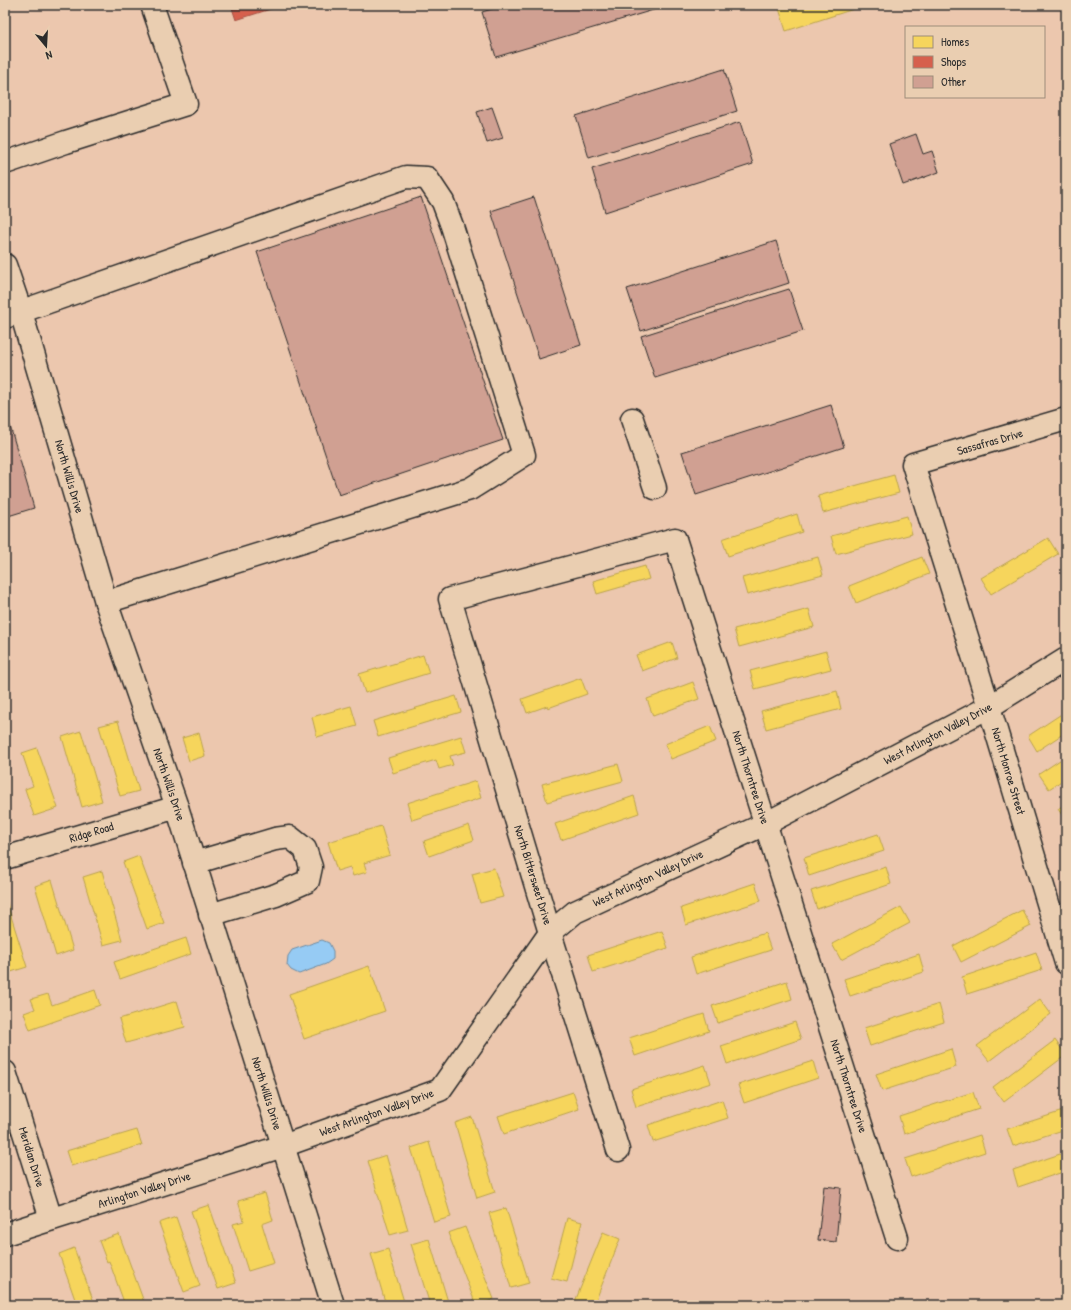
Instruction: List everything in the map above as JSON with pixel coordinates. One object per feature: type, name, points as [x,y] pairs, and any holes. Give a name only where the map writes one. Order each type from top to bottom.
[{"type":"street","points":[[5,163],[186,104],[152,5]]},
{"type":"street","points":[[13,314],[406,177],[428,178],[443,202],[452,226],[524,455],[470,489],[106,602]]},
{"type":"street","name":"North Willis Drive","points":[[5,265],[13,314],[106,602],[177,807],[333,1305]]},
{"type":"street","points":[[632,419],[655,488]]},
{"type":"street","name":"Sassafras Drive","points":[[913,464],[1066,419]]},
{"type":"street","name":"North Monroe Street","points":[[913,464],[1066,963]]},
{"type":"street","name":"North Thorntree Drive","points":[[450,599],[675,539],[897,1238]]},
{"type":"street","name":"North Bittersweet Drive","points":[[450,599],[550,932],[618,1150]]},
{"type":"street","name":"West Arlington Valley Drive","points":[[282,1146],[440,1090],[550,932],[574,912],[765,824],[989,708],[1066,659]]},
{"type":"street","name":"Ridge Road","points":[[5,858],[177,807]]},
{"type":"street","points":[[194,863],[290,836],[305,849],[311,867],[308,881],[276,895],[210,915]]},
{"type":"street","name":"Meridian Drive","points":[[5,1072],[51,1219]]},
{"type":"street","name":"Arlington Valley Drive","points":[[5,1234],[282,1146]]},
{"type":"water","points":[[322,940],[329,943],[333,951],[333,959],[326,964],[299,974],[291,970],[287,965],[288,956],[292,950]]},
{"type":"building: Homes","points":[[778,5],[866,5],[786,31]]},
{"type":"building: Homes","points":[[894,475],[899,493],[823,513],[818,496]]},
{"type":"building: Homes","points":[[797,514],[802,532],[728,556],[722,539]]},
{"type":"building: Homes","points":[[907,516],[912,534],[836,554],[831,536]]},
{"type":"building: Homes","points":[[1048,538],[1058,554],[991,594],[981,578]]},
{"type":"building: Homes","points":[[818,557],[823,575],[747,595],[742,578]]},
{"type":"building: Homes","points":[[922,557],[929,574],[856,603],[849,586]]},
{"type":"building: Homes","points":[[645,566],[649,579],[597,594],[593,581]]},
{"type":"building: Homes","points":[[809,609],[814,627],[739,647],[734,629]]},
{"type":"building: Homes","points":[[672,642],[677,658],[642,671],[636,655]]},
{"type":"building: Homes","points":[[826,651],[831,669],[755,689],[750,671]]},
{"type":"building: Homes","points":[[423,655],[429,673],[365,693],[359,674]]},
{"type":"building: Homes","points":[[581,678],[587,694],[548,708],[547,706],[527,713],[522,699]]},
{"type":"building: Homes","points":[[693,682],[699,699],[653,716],[647,699]]},
{"type":"building: Homes","points":[[837,691],[841,709],[766,729],[761,711]]},
{"type":"building: Homes","points":[[456,696],[461,712],[378,737],[373,721]]},
{"type":"building: Homes","points":[[351,706],[357,726],[317,737],[312,717]]},
{"type":"building: Homes","points":[[1066,711],[1066,732],[1037,751],[1028,736]]},
{"type":"building: Homes","points":[[118,721],[139,791],[120,796],[99,726]]},
{"type":"building: Homes","points":[[710,726],[716,741],[671,759],[665,744]]},
{"type":"building: Homes","points":[[81,731],[102,801],[82,807],[62,737]]},
{"type":"building: Homes","points":[[199,733],[205,756],[189,761],[182,738]]},
{"type":"building: Homes","points":[[461,736],[466,752],[450,756],[453,765],[439,769],[436,760],[393,773],[388,758]]},
{"type":"building: Homes","points":[[37,748],[58,808],[34,816],[25,789],[33,786],[22,753]]},
{"type":"building: Homes","points":[[1066,756],[1066,778],[1049,789],[1039,774]]},
{"type":"building: Homes","points":[[618,764],[623,781],[547,802],[542,784]]},
{"type":"building: Homes","points":[[476,781],[481,798],[412,820],[407,803]]},
{"type":"building: Homes","points":[[634,796],[639,813],[561,840],[555,824]]},
{"type":"building: Homes","points":[[1066,803],[1066,821],[1058,809]]},
{"type":"building: Homes","points":[[469,825],[474,840],[429,856],[424,841]]},
{"type":"building: Homes","points":[[381,826],[390,855],[364,863],[367,872],[353,876],[350,867],[337,871],[328,842]]},
{"type":"building: Homes","points":[[878,834],[884,851],[809,876],[804,858]]},
{"type":"building: Homes","points":[[139,856],[164,923],[147,929],[123,862]]},
{"type":"building: Homes","points":[[886,867],[891,884],[817,909],[811,891]]},
{"type":"building: Homes","points":[[494,868],[503,897],[480,903],[472,874]]},
{"type":"building: Homes","points":[[102,871],[122,940],[103,945],[83,877]]},
{"type":"building: Homes","points":[[52,880],[73,950],[56,956],[35,886]]},
{"type":"building: Homes","points":[[755,883],[761,901],[686,925],[681,908]]},
{"type":"building: Homes","points":[[5,897],[27,967],[11,972],[5,954]]},
{"type":"building: Homes","points":[[901,907],[910,923],[841,960],[832,944]]},
{"type":"building: Homes","points":[[1022,910],[1031,926],[961,962],[953,946]]},
{"type":"building: Homes","points":[[662,931],[668,948],[593,972],[588,955]]},
{"type":"building: Homes","points":[[765,933],[771,950],[696,974],[691,957]]},
{"type":"building: Homes","points":[[186,938],[191,954],[120,979],[114,962]]},
{"type":"building: Homes","points":[[1036,952],[1042,970],[967,994],[962,977]]},
{"type":"building: Homes","points":[[919,954],[924,972],[850,996],[844,979]]},
{"type":"building: Homes","points":[[369,966],[385,1011],[304,1039],[289,994]]},
{"type":"building: Homes","points":[[787,981],[792,999],[718,1023],[712,1006]]},
{"type":"building: Homes","points":[[95,990],[100,1005],[30,1030],[24,1013],[35,1009],[31,999],[48,994],[52,1005]]},
{"type":"building: Homes","points":[[1040,999],[1051,1014],[989,1061],[977,1046]]},
{"type":"building: Homes","points":[[177,1001],[185,1027],[126,1043],[119,1019]]},
{"type":"building: Homes","points":[[939,1004],[944,1022],[870,1046],[864,1028]]},
{"type":"building: Homes","points":[[704,1014],[709,1031],[635,1056],[629,1038]]},
{"type":"building: Homes","points":[[795,1022],[801,1039],[727,1064],[721,1046]]},
{"type":"building: Homes","points":[[1055,1040],[1066,1055],[1004,1102],[993,1087]]},
{"type":"building: Homes","points":[[951,1049],[956,1067],[882,1091],[876,1074]]},
{"type":"building: Homes","points":[[813,1061],[818,1078],[744,1103],[738,1085]]},
{"type":"building: Homes","points":[[705,1065],[711,1083],[636,1107],[631,1089]]},
{"type":"building: Homes","points":[[573,1092],[579,1109],[504,1134],[498,1116]]},
{"type":"building: Homes","points":[[973,1092],[979,1109],[904,1134],[899,1116]]},
{"type":"building: Homes","points":[[722,1100],[728,1118],[653,1142],[648,1125]]},
{"type":"building: Homes","points":[[1066,1110],[1066,1129],[1013,1146],[1007,1129]]},
{"type":"building: Homes","points":[[472,1117],[495,1192],[477,1198],[455,1123]]},
{"type":"building: Homes","points":[[137,1130],[142,1145],[71,1166],[66,1151]]},
{"type":"building: Homes","points":[[980,1135],[985,1152],[911,1177],[905,1159]]},
{"type":"building: Homes","points":[[429,1142],[451,1217],[434,1222],[411,1148]]},
{"type":"building: Homes","points":[[1066,1152],[1066,1171],[1018,1187],[1013,1170]]},
{"type":"building: Homes","points":[[386,1155],[408,1230],[390,1235],[368,1161]]},
{"type":"building: Homes","points":[[265,1193],[273,1220],[262,1224],[274,1263],[248,1271],[233,1224],[244,1221],[238,1201]]},
{"type":"building: Homes","points":[[209,1205],[236,1283],[218,1289],[191,1211]]},
{"type":"building: Homes","points":[[506,1208],[529,1283],[511,1288],[489,1213]]},
{"type":"building: Homes","points":[[176,1217],[200,1286],[184,1292],[159,1223]]},
{"type":"building: Homes","points":[[567,1218],[582,1222],[567,1282],[551,1278]]},
{"type":"building: Homes","points":[[465,1227],[494,1299],[479,1305],[476,1305],[448,1233]]},
{"type":"building: Homes","points":[[603,1232],[620,1239],[594,1305],[575,1305],[574,1304]]},
{"type":"building: Homes","points":[[119,1234],[144,1302],[135,1305],[125,1305],[109,1261],[107,1262],[99,1241]]},
{"type":"building: Homes","points":[[429,1239],[449,1305],[430,1305],[411,1244]]},
{"type":"building: Homes","points":[[74,1248],[95,1305],[77,1305],[59,1254]]},
{"type":"building: Homes","points":[[388,1249],[405,1305],[386,1305],[371,1254]]},
{"type":"building: Shops","points":[[231,5],[283,5],[236,20]]},
{"type":"building: Other","points":[[505,5],[670,5],[496,57],[482,12]]},
{"type":"building: Other","points":[[724,69],[737,111],[589,158],[576,116]]},
{"type":"building: Other","points":[[492,107],[503,138],[487,143],[477,112]]},
{"type":"building: Other","points":[[740,122],[753,164],[605,212],[592,169]]},
{"type":"building: Other","points":[[916,134],[923,154],[932,151],[939,172],[903,185],[889,144]]},
{"type":"building: Other","points":[[421,197],[503,440],[339,495],[257,252]]},
{"type":"building: Other","points":[[534,197],[581,345],[539,359],[491,211]]},
{"type":"building: Other","points":[[776,241],[789,283],[641,331],[627,289]]},
{"type":"building: Other","points":[[789,289],[803,331],[655,378],[641,336]]},
{"type":"building: Other","points":[[831,405],[844,447],[696,495],[682,452]]},
{"type":"building: Other","points":[[5,409],[34,508],[5,517]]},
{"type":"building: Other","points":[[824,1186],[841,1188],[836,1242],[818,1240]]}]
